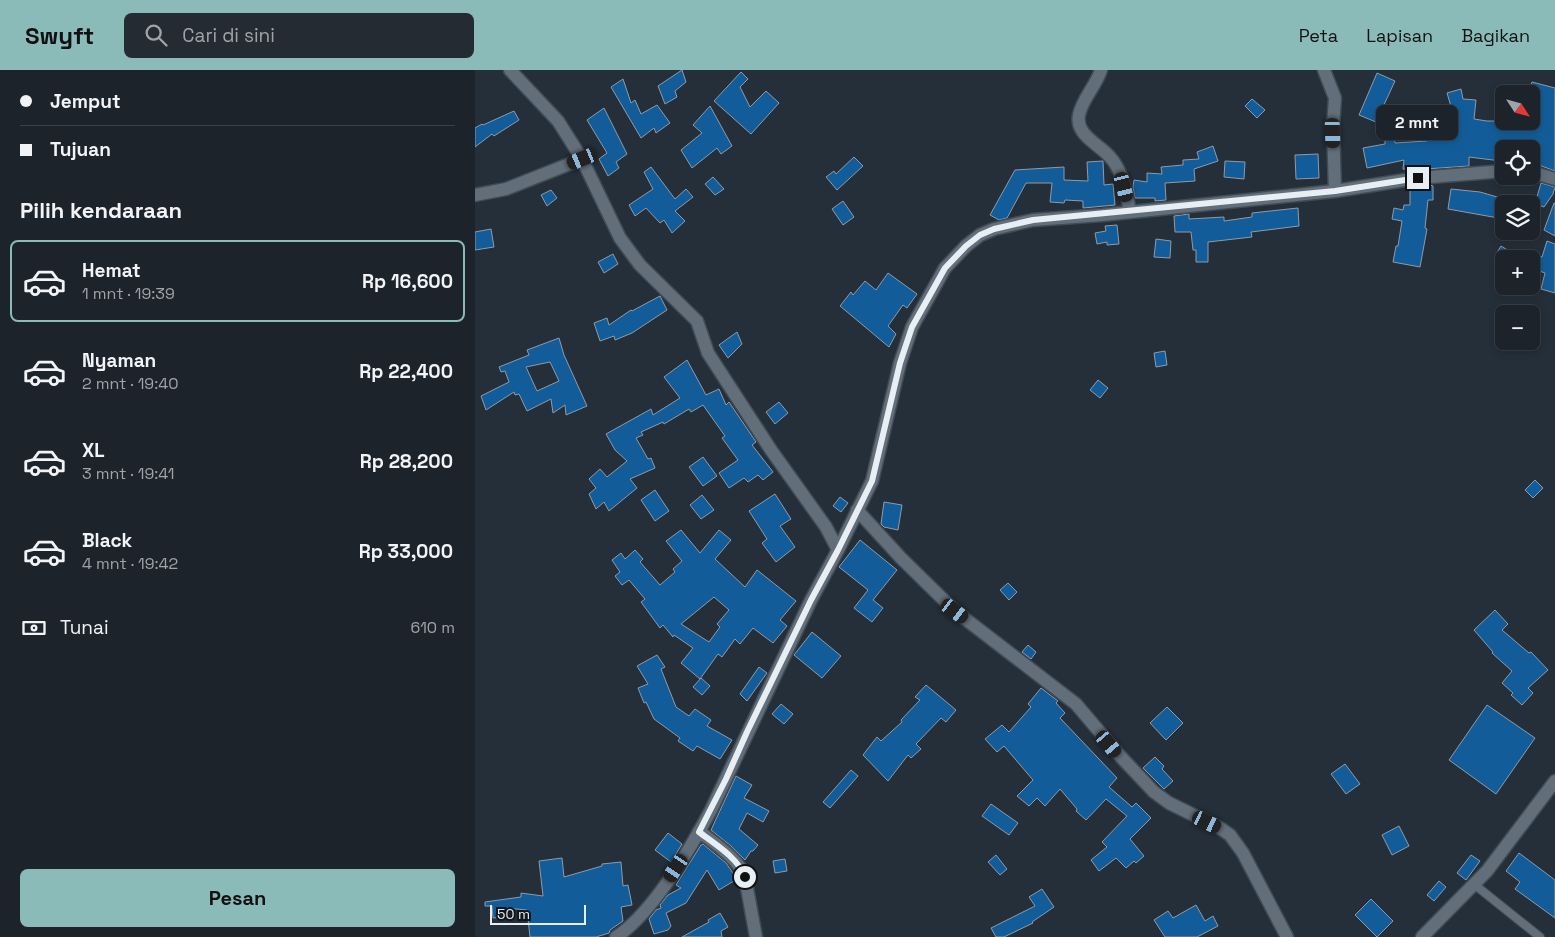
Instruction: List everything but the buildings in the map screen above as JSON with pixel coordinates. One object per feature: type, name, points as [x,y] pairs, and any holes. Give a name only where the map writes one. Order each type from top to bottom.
[{"type":"street","points":[[510,70],[558,121],[582,159],[620,238],[628,250],[640,265],[697,321],[708,353],[771,450],[826,527],[838,550]]},
{"type":"street","points":[[1101,70],[1096,84],[1081,108],[1080,129],[1115,164],[1121,175],[1130,211]]},
{"type":"street","points":[[1324,70],[1334,94],[1335,103],[1333,126],[1335,191]]},
{"type":"street","points":[[475,195],[506,189],[582,159]]},
{"type":"street","points":[[617,937],[638,920],[667,881],[699,832],[726,779],[811,600],[872,481],[900,363],[912,327],[945,268],[960,252],[980,235],[1016,223],[1335,191],[1418,178],[1495,172]]},
{"type":"street","points":[[1540,175],[1555,179]]},
{"type":"street","points":[[857,510],[901,558],[955,611],[1076,704],[1121,757],[1155,792],[1169,803],[1220,828],[1230,835],[1243,852],[1287,937]]},
{"type":"street","points":[[1422,937],[1475,885],[1503,852],[1555,781]]},
{"type":"street","points":[[699,832],[743,869],[756,937]]},
{"type":"lane","points":[[1475,885],[1540,937]]},
{"type":"route","points":[[745,877],[743,869],[699,832],[811,600],[872,481],[900,363],[912,327],[945,268],[966,246],[980,235],[994,229],[1033,220],[1102,215],[1335,191],[1418,178]]}]
